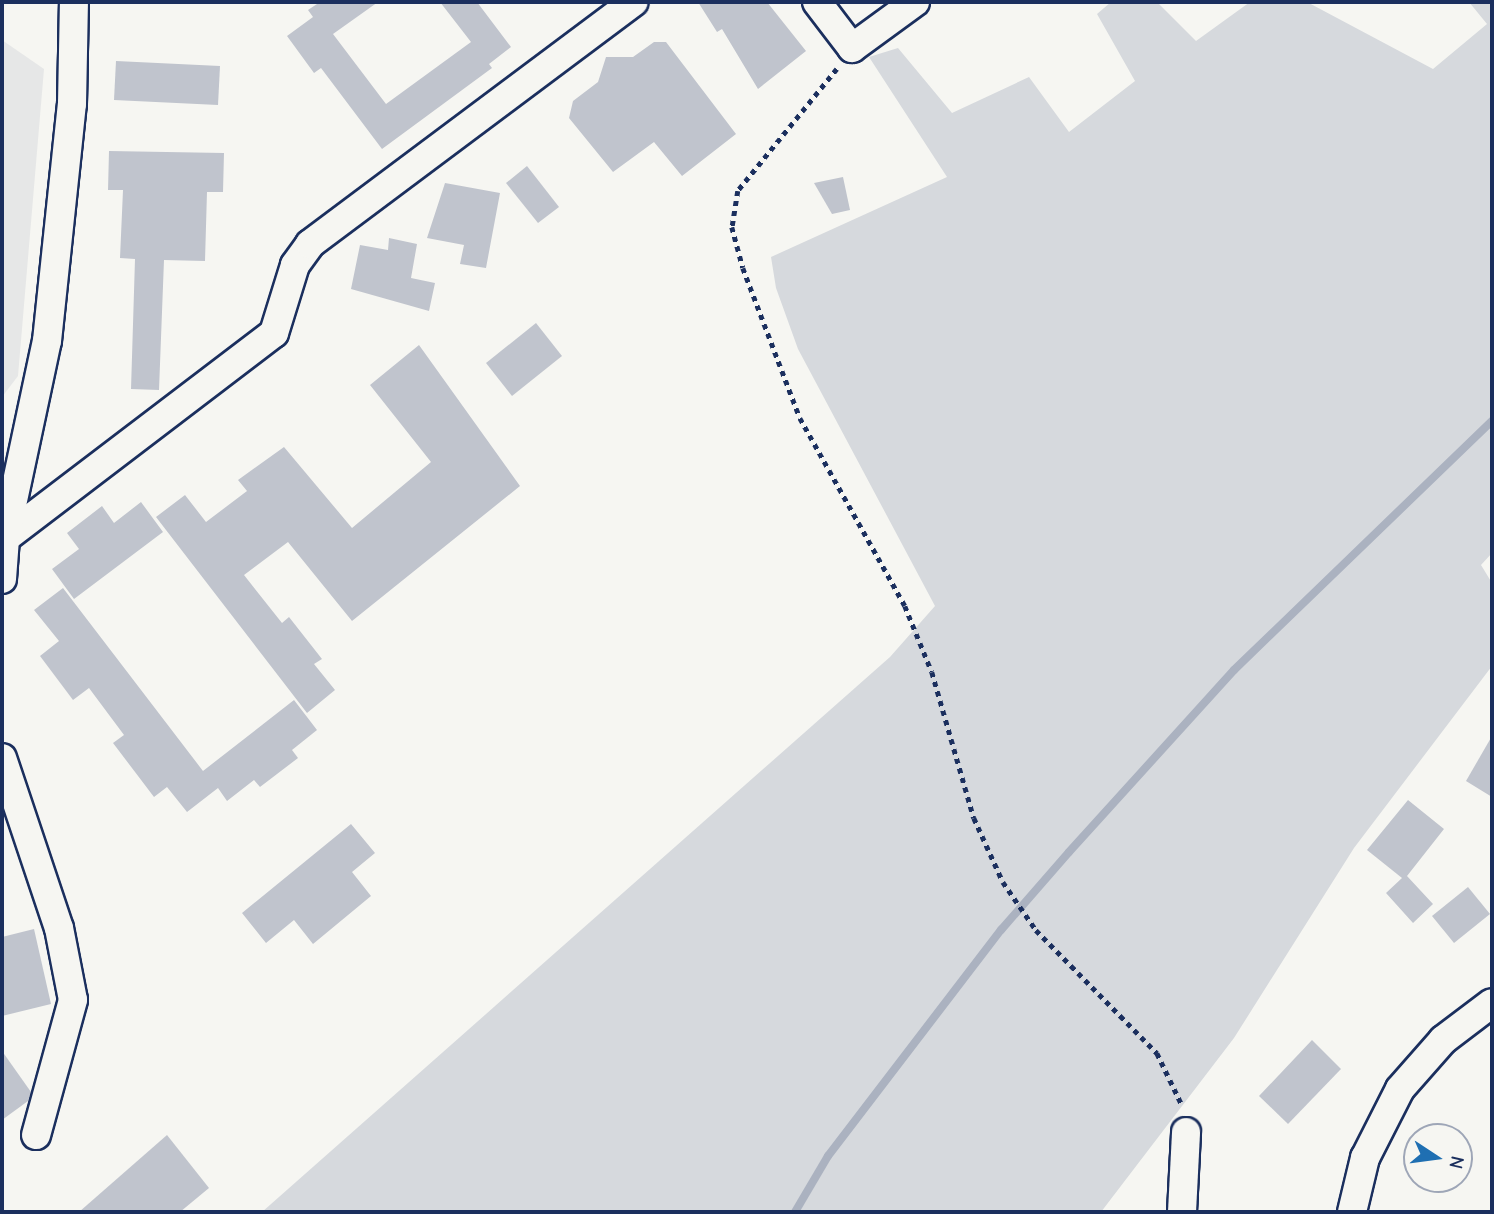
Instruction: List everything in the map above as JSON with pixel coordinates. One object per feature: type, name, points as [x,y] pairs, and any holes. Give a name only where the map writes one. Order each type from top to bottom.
[{"type":"street","points":[[2,579],[5,538],[47,341],[72,104],[74,2]]},
{"type":"street","points":[[5,538],[274,333],[295,265],[310,244],[634,2]]},
{"type":"street","points":[[817,2],[852,48],[915,2]]},
{"type":"street","points":[[2,758],[59,928],[74,1000],[36,1136]]},
{"type":"street","points":[[1352,1212],[1365,1158],[1401,1088],[1443,1040],[1492,1003]]},
{"type":"street","points":[[1182,1212],[1186,1132]]},
{"type":"path","points":[[852,48],[738,191],[732,227],[743,268],[800,418],[914,628],[974,818],[1003,882],[1035,930],[1157,1052],[1183,1108],[1186,1132]]},
{"type":"shaded area","points":[[1111,2],[1157,2],[1196,41],[1250,2],[1307,2],[1433,69],[1487,24],[1469,2],[1492,2],[1492,553],[1481,565],[1492,583],[1492,666],[1354,848],[1234,1038],[1101,1212],[262,1212],[890,657],[935,606],[798,349],[776,288],[771,257],[947,177],[869,57],[898,48],[952,113],[1029,77],[1069,132],[1135,81],[1097,14]]},
{"type":"shaded area","points":[[2,40],[44,69],[18,376],[2,397]]},
{"type":"building","points":[[320,2],[378,2],[333,34],[386,104],[471,42],[440,2],[477,2],[511,47],[489,64],[492,68],[382,149],[321,68],[314,73],[287,36],[313,17],[308,10]]},
{"type":"building","points":[[698,2],[767,2],[806,51],[758,89],[722,29],[717,32]]},
{"type":"building","points":[[654,42],[666,42],[736,134],[682,176],[654,142],[613,172],[569,118],[573,101],[598,82],[606,57],[633,57]]},
{"type":"building","points":[[116,61],[220,66],[218,105],[114,100]]},
{"type":"building","points":[[109,151],[224,153],[223,192],[207,192],[205,261],[164,260],[159,390],[131,389],[135,259],[120,258],[123,190],[108,190]]},
{"type":"building","points":[[527,166],[559,207],[538,223],[506,183]]},
{"type":"building","points":[[843,177],[850,210],[832,214],[814,183]]},
{"type":"building","points":[[445,183],[500,193],[486,268],[460,264],[464,245],[427,238]]},
{"type":"building","points":[[389,238],[417,244],[411,278],[435,283],[429,311],[351,289],[360,245],[388,250]]},
{"type":"building","points":[[536,323],[562,356],[512,396],[486,363]]},
{"type":"building","points":[[419,345],[520,486],[352,621],[288,542],[244,575],[282,623],[289,617],[322,659],[314,664],[335,690],[307,713],[156,517],[185,495],[206,522],[247,491],[238,480],[284,447],[352,528],[431,462],[370,385]]},
{"type":"building","points":[[141,502],[163,532],[74,599],[52,569],[79,549],[67,533],[102,506],[114,523]]},
{"type":"building","points":[[63,588],[203,771],[294,700],[317,730],[292,750],[298,758],[260,787],[254,780],[227,801],[218,788],[187,812],[167,787],[154,797],[113,743],[124,735],[89,688],[73,700],[40,656],[59,641],[34,610]]},
{"type":"building","points":[[1492,736],[1492,797],[1466,781]]},
{"type":"building","points":[[1408,800],[1444,829],[1407,876],[1433,904],[1413,923],[1386,893],[1402,878],[1367,850]]},
{"type":"building","points":[[351,824],[375,853],[352,872],[371,896],[313,944],[294,920],[266,943],[242,913]]},
{"type":"building","points":[[1468,887],[1490,914],[1454,943],[1432,916]]},
{"type":"building","points":[[34,929],[51,1004],[2,1016],[2,937]]},
{"type":"building","points":[[1312,1040],[1341,1069],[1288,1124],[1259,1096]]},
{"type":"building","points":[[2,1051],[31,1092],[28,1101],[2,1120]]},
{"type":"building","points":[[167,1135],[209,1188],[180,1212],[79,1212]]},
{"type":"waterway","points":[[795,1212],[828,1156],[1001,930],[1069,852],[1234,670],[1492,421]]}]
